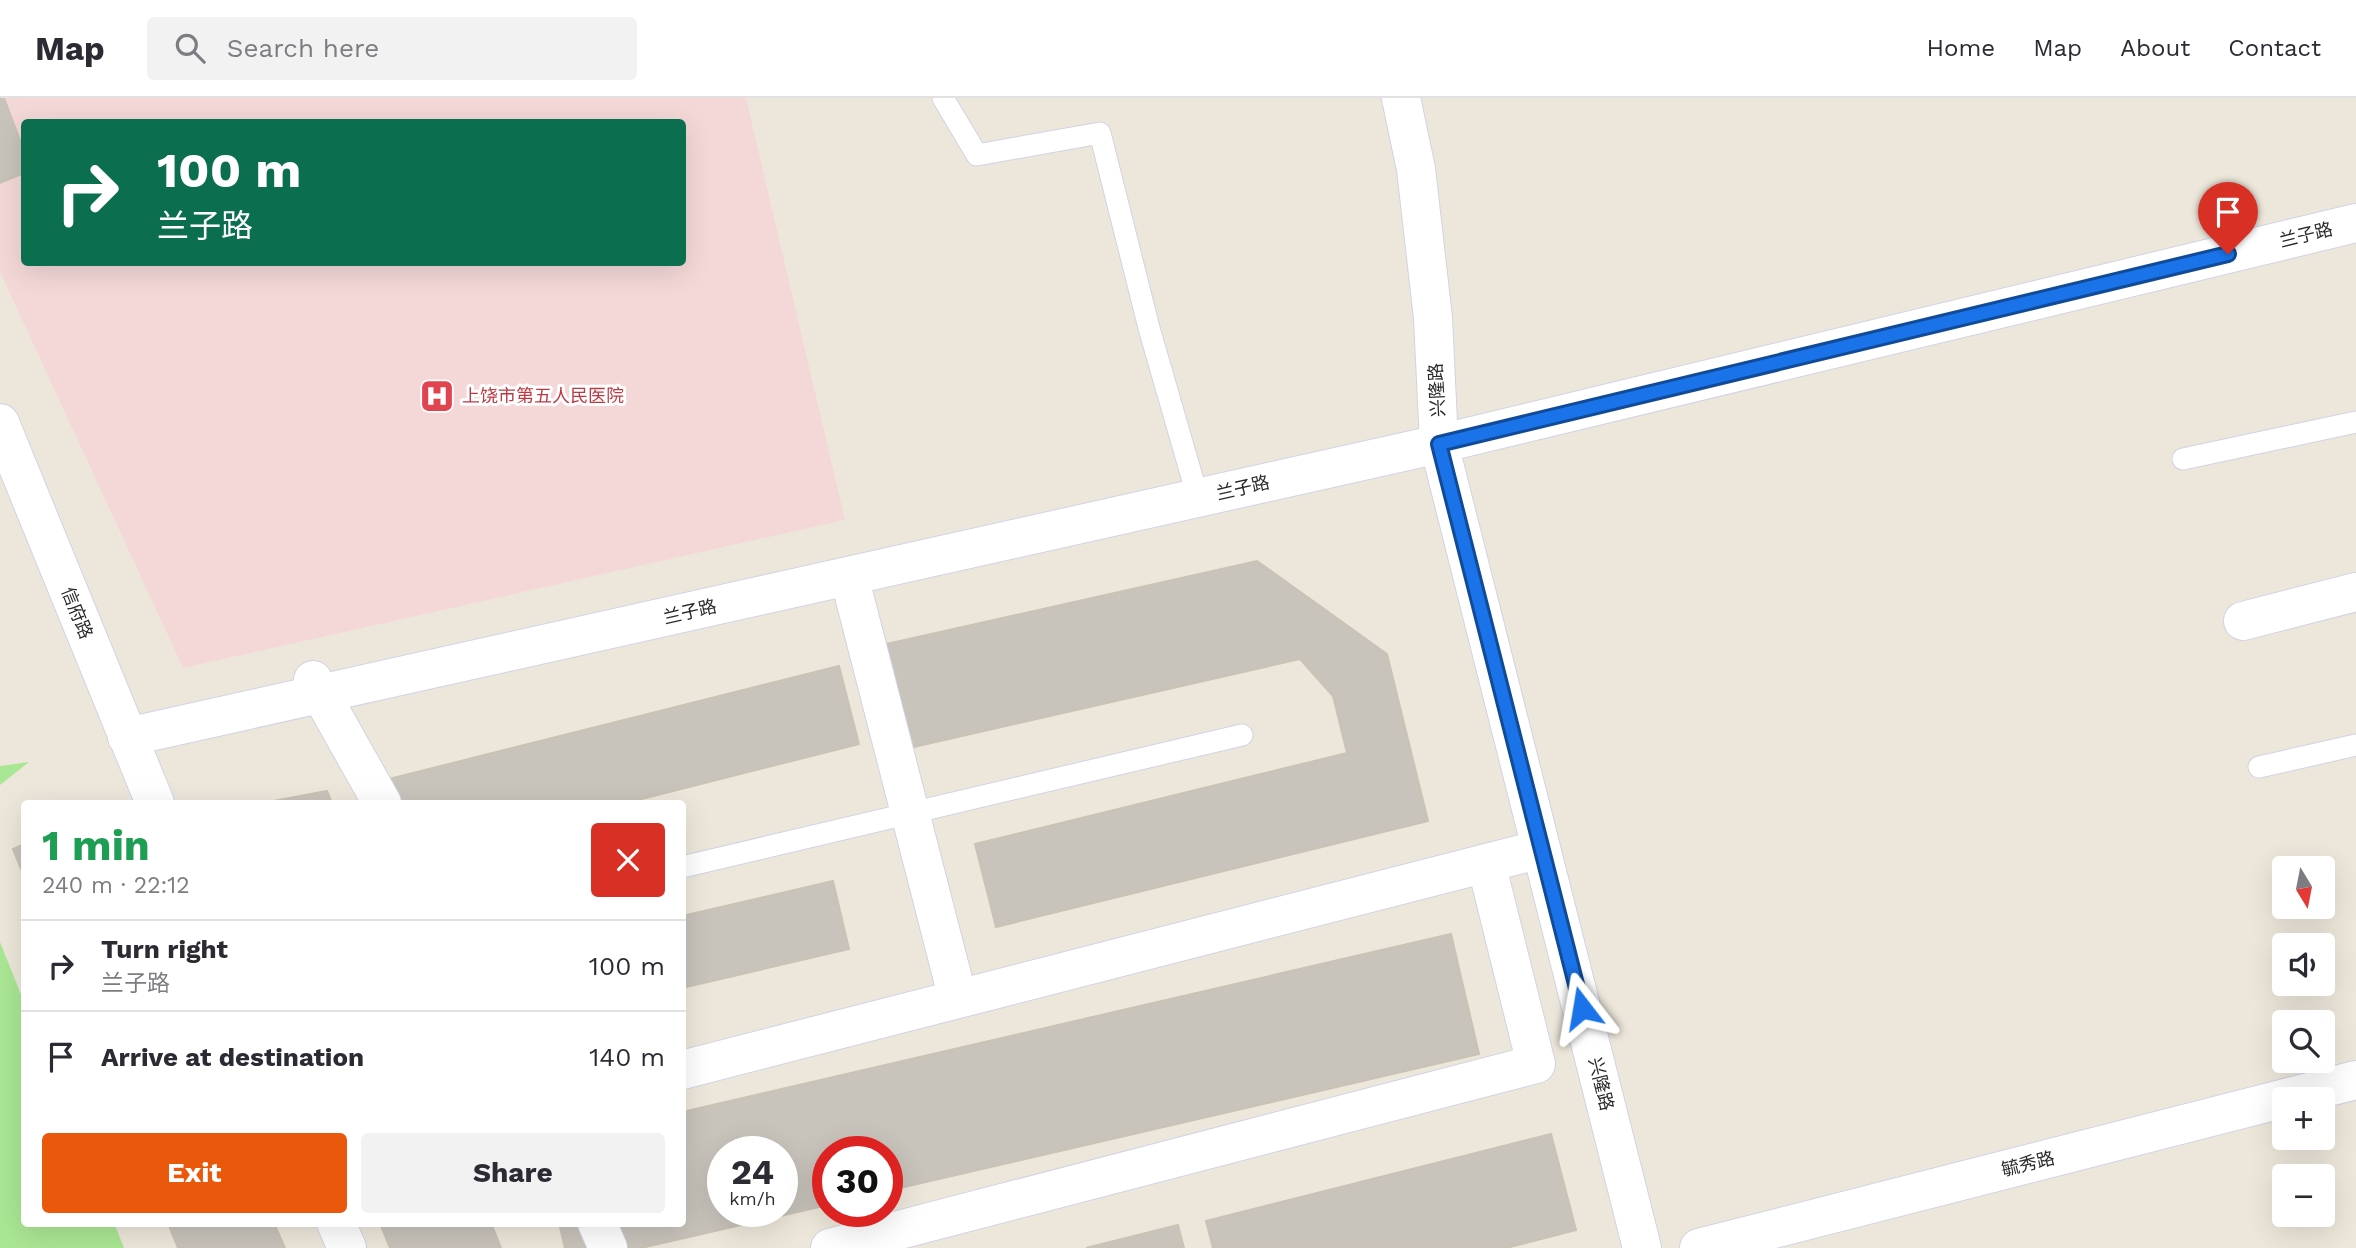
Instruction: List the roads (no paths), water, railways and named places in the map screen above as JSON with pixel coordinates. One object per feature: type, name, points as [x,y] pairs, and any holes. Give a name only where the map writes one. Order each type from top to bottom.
[{"type":"street","name":"兴隆路","points":[[1401,98],[1416,169],[1433,318],[1439,444],[1642,1248]]},
{"type":"street","name":"兰子路","points":[[127,737],[317,687],[849,576],[1439,444],[2356,223]]},
{"type":"street","name":"信府路","points":[[0,423],[154,800]]},
{"type":"street","points":[[849,576],[958,999]]},
{"type":"street","points":[[2243,621],[2356,592]]},
{"type":"street","points":[[317,687],[380,800]]},
{"type":"street","points":[[686,1069],[1541,849]]},
{"type":"street","points":[[830,1248],[1536,1064],[1486,863]]},
{"type":"street","name":"毓秀路","points":[[1699,1248],[2356,1080]]},
{"type":"street","points":[[338,1227],[347,1248]]},
{"type":"street","points":[[599,1227],[608,1248]]},
{"type":"lane","points":[[943,98],[977,155],[1100,133],[1149,328],[1198,498]]},
{"type":"lane","points":[[2183,459],[2356,422]]},
{"type":"lane","points":[[686,866],[1242,735]]},
{"type":"lane","points":[[2259,767],[2356,745]]},
{"type":"place","name":"上饶市第五人民医院","points":[[437,396]]}]
